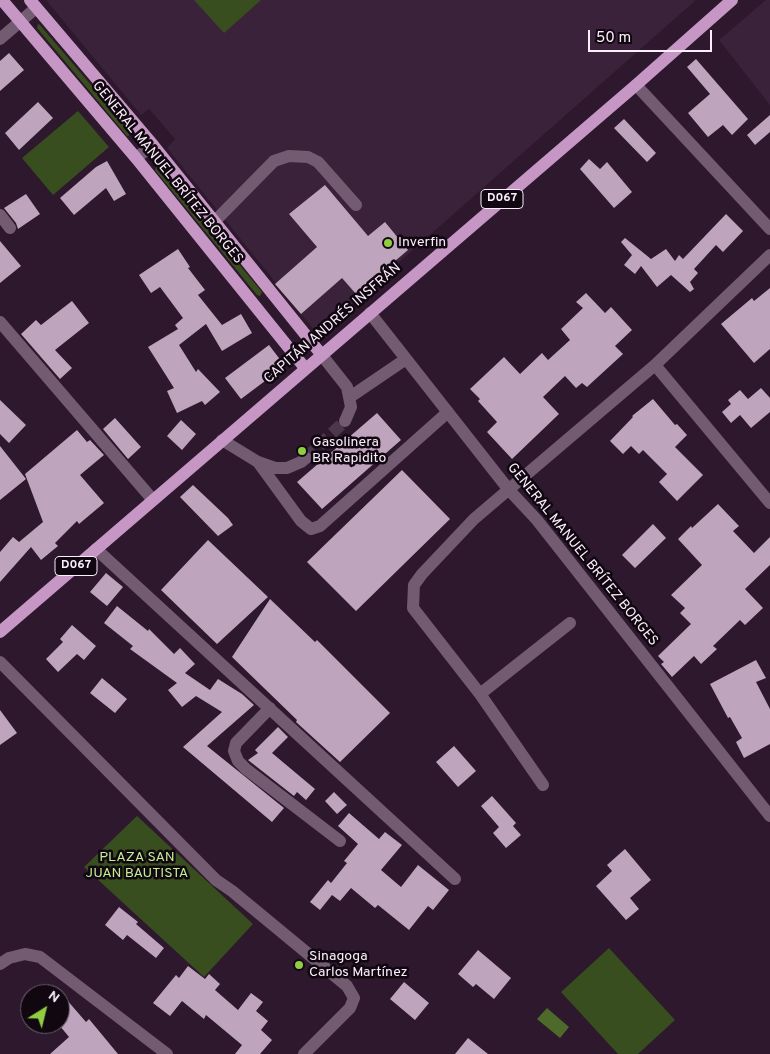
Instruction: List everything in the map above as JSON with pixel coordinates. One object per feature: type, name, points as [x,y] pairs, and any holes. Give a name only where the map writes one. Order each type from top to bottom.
[{"type":"main road","name":"GENERAL MANUEL BRÍTEZ BORGES","points":[[2,0],[136,158],[305,368]]},
{"type":"main road","name":"CAPITÁN ANDRÉS INSFRÁN","points":[[0,632],[636,85],[732,0]]},
{"type":"main road","name":"GENERAL MANUEL BRÍTEZ BORGES","points":[[33,4],[153,145],[321,354]]},
{"type":"street","points":[[0,39],[21,22],[33,4]]},
{"type":"street","points":[[636,85],[770,228]]},
{"type":"street","points":[[136,158],[153,145]]},
{"type":"street","points":[[215,221],[274,162],[289,156],[308,156],[318,162],[356,205]]},
{"type":"street","points":[[0,215],[10,228]]},
{"type":"street","points":[[543,786],[480,694],[413,608],[414,585],[474,519],[655,365],[770,255]]},
{"type":"street","name":"GENERAL MANUEL BRÍTEZ BORGES","points":[[370,313],[509,490],[537,520],[770,816]]},
{"type":"street","points":[[0,322],[153,500]]},
{"type":"street","points":[[321,354],[347,387],[351,407],[345,421]]},
{"type":"street","points":[[350,398],[406,359]]},
{"type":"street","points":[[655,365],[770,502]]},
{"type":"street","points":[[258,462],[302,521],[311,529],[325,522],[448,412]]},
{"type":"street","points":[[222,440],[258,462],[275,468],[287,468],[306,458]]},
{"type":"street","points":[[96,549],[455,879]]},
{"type":"street","points":[[480,694],[570,623]]},
{"type":"street","points":[[0,662],[216,880],[232,890],[347,986],[354,998],[350,1008],[304,1054]]},
{"type":"street","points":[[270,708],[236,743],[234,751],[238,761],[340,841]]},
{"type":"street","points":[[0,964],[8,958],[25,954],[40,958],[167,1054]]},
{"type":"shaded area","points":[[46,0],[696,0],[321,331],[314,330],[167,148],[175,139],[149,109],[141,115]]},
{"type":"shaded area","points":[[766,0],[770,0],[770,105],[719,40]]},
{"type":"shaded area","points":[[547,1008],[569,1027],[560,1038],[537,1019]]},
{"type":"green space","points":[[194,0],[261,0],[224,33]]},
{"type":"green space","points":[[38,24],[131,132],[131,135],[127,136],[37,28]]},
{"type":"green space","points":[[78,111],[109,147],[53,195],[22,158]]},
{"type":"green space","points":[[157,166],[262,292],[260,296],[257,295],[155,170]]},
{"type":"green space","name":"PLAZA SAN JUAN BAUTISTA","points":[[137,816],[253,924],[204,977],[84,867]]},
{"type":"green space","points":[[609,948],[675,1020],[638,1054],[618,1054],[561,992]]},
{"type":"building","points":[[9,53],[24,70],[0,91],[0,61]]},
{"type":"building","points":[[696,59],[748,119],[732,135],[723,125],[708,137],[688,113],[710,94],[687,67]]},
{"type":"building","points":[[38,102],[53,118],[19,150],[5,133]]},
{"type":"building","points":[[770,115],[770,132],[755,145],[747,135]]},
{"type":"building","points":[[624,119],[656,153],[647,162],[614,128]]},
{"type":"building","points":[[589,159],[600,169],[607,162],[632,192],[614,208],[580,169]]},
{"type":"building","points":[[107,161],[126,194],[114,201],[106,188],[74,215],[60,198],[96,167]]},
{"type":"building","points":[[325,185],[368,236],[385,222],[408,250],[356,294],[342,278],[301,314],[275,284],[317,247],[289,214]]},
{"type":"building","points":[[26,194],[40,214],[18,229],[16,223],[4,208]]},
{"type":"building","points":[[726,214],[743,231],[723,252],[716,245],[694,269],[698,273],[690,282],[694,289],[690,292],[671,275],[657,287],[641,266],[635,274],[624,265],[632,255],[621,242],[625,238],[651,259],[666,249],[675,261],[679,255],[683,259]]},
{"type":"building","points":[[0,241],[21,266],[0,283]]},
{"type":"building","points":[[178,249],[190,267],[188,268],[205,290],[198,295],[222,325],[241,314],[252,333],[222,351],[206,324],[179,345],[196,372],[198,369],[220,392],[205,405],[202,401],[177,413],[167,391],[174,388],[148,347],[178,329],[175,325],[183,318],[160,287],[151,293],[139,275]]},
{"type":"building","points":[[770,288],[770,349],[754,363],[721,324],[752,298],[754,301]]},
{"type":"building","points":[[586,293],[605,313],[611,307],[632,330],[615,346],[623,354],[587,387],[582,383],[576,388],[565,376],[543,397],[559,414],[512,459],[487,432],[497,422],[470,389],[504,357],[520,374],[542,353],[548,360],[570,340],[561,329],[583,308],[576,302]]},
{"type":"building","points":[[72,301],[89,323],[55,350],[72,368],[60,379],[21,334],[36,320],[41,325]]},
{"type":"building","points":[[269,345],[285,366],[241,399],[225,378]]},
{"type":"building","points":[[761,388],[770,398],[770,412],[751,428],[740,415],[731,423],[722,412],[731,404],[728,400],[740,390],[748,399]]},
{"type":"building","points":[[653,399],[675,425],[677,424],[687,435],[675,447],[703,475],[677,501],[659,482],[667,474],[643,450],[639,454],[631,446],[623,454],[610,441],[632,416]]},
{"type":"building","points":[[0,400],[26,425],[9,443],[0,434]]},
{"type":"building","points":[[377,413],[401,440],[322,509],[297,482]]},
{"type":"building","points":[[115,418],[141,447],[128,459],[103,429]]},
{"type":"building","points":[[181,420],[196,434],[182,450],[167,436]]},
{"type":"building","points":[[77,430],[87,442],[90,440],[104,455],[80,475],[104,503],[79,524],[77,521],[55,543],[58,546],[41,560],[31,547],[0,582],[0,552],[13,537],[19,542],[43,522],[25,474]]},
{"type":"building","points":[[0,446],[26,479],[0,500]]},
{"type":"building","points":[[402,470],[450,519],[356,611],[307,562]]},
{"type":"building","points":[[193,485],[233,525],[218,536],[180,497]]},
{"type":"building","points":[[718,504],[739,526],[733,531],[754,553],[770,537],[770,565],[745,589],[763,608],[745,625],[740,620],[713,646],[717,649],[701,664],[694,656],[672,677],[661,664],[664,662],[658,656],[691,624],[680,613],[685,608],[671,595],[702,565],[678,539]]},
{"type":"building","points":[[653,524],[666,538],[635,568],[622,555]]},
{"type":"building","points":[[208,540],[268,597],[217,644],[161,590]]},
{"type":"building","points":[[106,573],[123,587],[107,606],[90,592]]},
{"type":"building","points":[[270,599],[315,642],[317,640],[390,713],[340,762],[296,722],[297,720],[232,657]]},
{"type":"building","points":[[117,606],[148,631],[149,629],[174,654],[180,648],[195,664],[185,673],[210,690],[218,679],[242,694],[254,705],[207,746],[284,808],[272,822],[183,747],[222,712],[196,696],[182,707],[168,690],[177,683],[130,649],[133,646],[104,623]]},
{"type":"building","points":[[72,625],[96,646],[84,660],[77,654],[58,672],[46,659],[63,642],[60,639]]},
{"type":"building","points":[[756,660],[766,678],[756,682],[770,709],[770,744],[744,758],[736,742],[742,738],[730,717],[728,718],[710,684]]},
{"type":"building","points":[[102,678],[127,699],[115,713],[90,693]]},
{"type":"building","points":[[0,710],[17,733],[0,745]]},
{"type":"building","points":[[278,727],[288,737],[272,753],[315,789],[306,800],[297,792],[294,796],[248,760],[258,753],[255,750]]},
{"type":"building","points":[[454,746],[476,771],[458,787],[436,762]]},
{"type":"building","points":[[334,792],[347,805],[337,814],[325,801]]},
{"type":"building","points":[[492,796],[516,823],[513,826],[521,835],[506,848],[493,833],[499,827],[481,806]]},
{"type":"building","points":[[349,813],[379,839],[385,832],[402,845],[381,870],[401,887],[418,865],[449,890],[433,910],[428,906],[409,930],[378,905],[375,908],[351,888],[340,901],[332,895],[320,910],[310,902],[328,880],[331,883],[347,863],[344,861],[358,844],[338,826]]},
{"type":"building","points":[[625,849],[651,880],[630,898],[639,909],[626,920],[596,886],[612,871],[607,865]]},
{"type":"building","points":[[119,907],[138,922],[136,924],[164,948],[156,958],[127,935],[123,940],[105,925]]},
{"type":"building","points":[[478,950],[511,978],[494,999],[476,984],[473,987],[458,974]]},
{"type":"building","points":[[188,966],[205,979],[209,974],[220,984],[215,990],[238,1010],[251,993],[263,1002],[256,1011],[268,1021],[261,1030],[272,1040],[260,1054],[235,1054],[242,1045],[206,1015],[204,1019],[182,1001],[170,1016],[153,1003],[176,975],[179,978]]},
{"type":"building","points":[[404,982],[429,1003],[415,1020],[390,999]]},
{"type":"building","points":[[70,1004],[86,1022],[89,1019],[118,1054],[50,1054],[69,1037],[67,1034],[70,1034]]},
{"type":"building","points":[[468,1038],[488,1054],[455,1054]]},
{"type":"tunnel","points":[[306,458],[345,421]]},
{"type":"place","name":"Inverfin","points":[[388,243]]},
{"type":"place","name":"Gasolinera BR Rapidito","points":[[302,451]]},
{"type":"place","name":"Sinagoga Carlos Martínez","points":[[299,965]]}]
